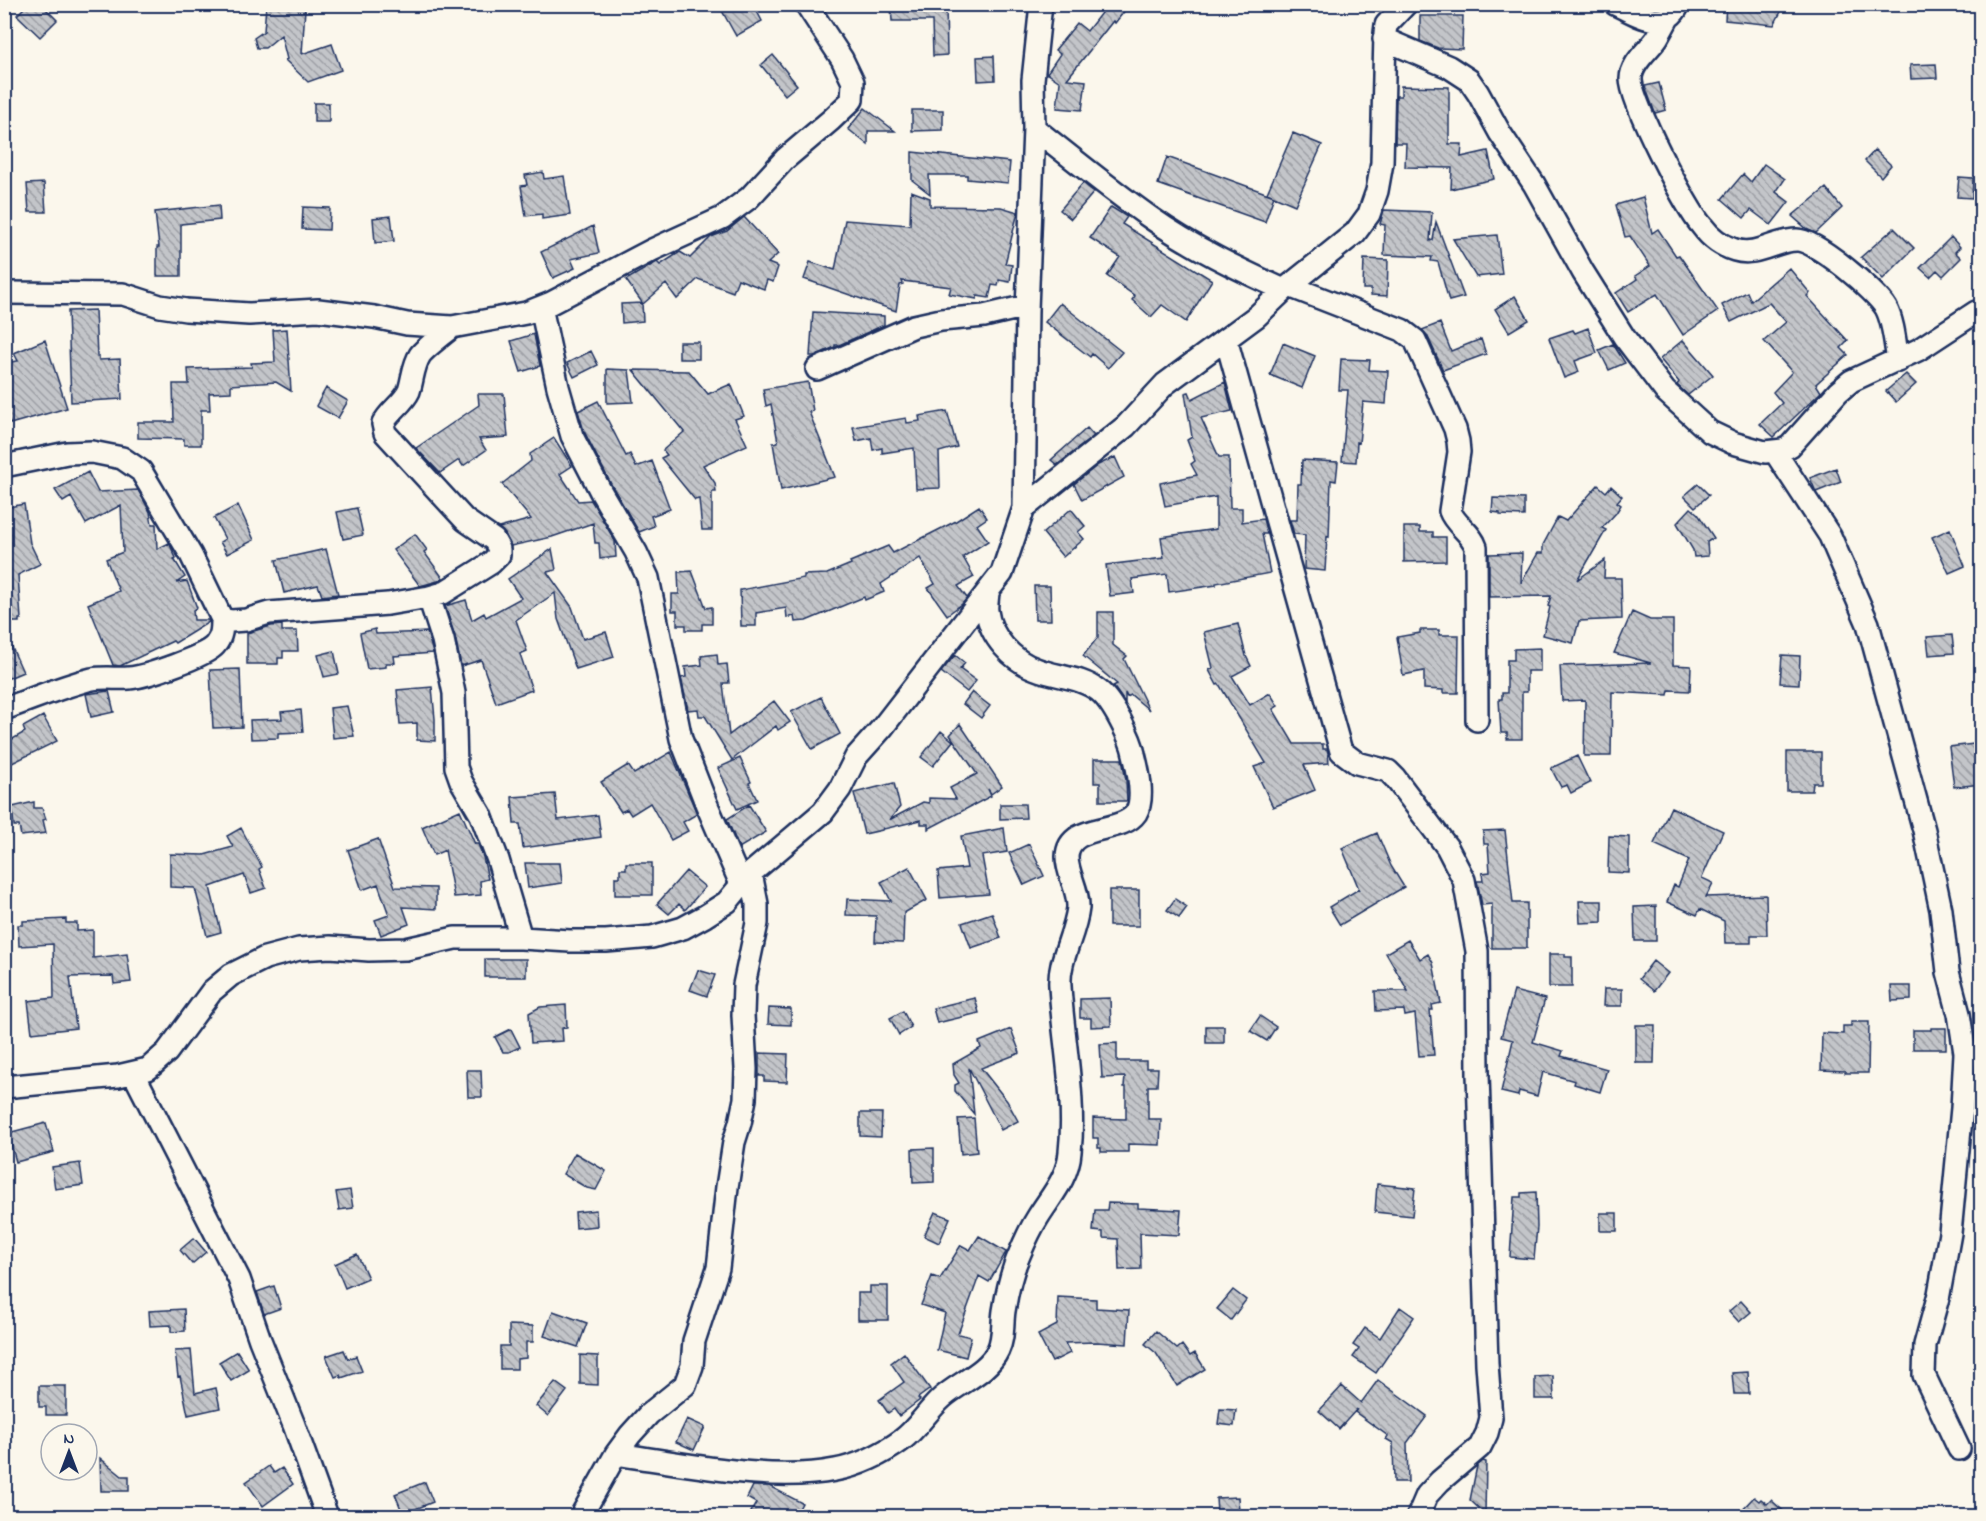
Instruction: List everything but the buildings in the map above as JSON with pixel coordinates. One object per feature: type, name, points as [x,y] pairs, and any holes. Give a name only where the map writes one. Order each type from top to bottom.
[{"type":"street","points":[[4,293],[123,294],[160,306],[186,310],[249,314],[318,310],[407,324],[452,327],[526,313],[722,218],[749,198],[785,159],[852,100],[853,82],[842,59],[806,4]]},
{"type":"street","points":[[4,1087],[134,1074],[148,1069],[166,1052],[212,990],[231,975],[265,958],[299,949],[330,947],[369,950],[406,949],[455,938],[606,941],[652,937],[683,928],[726,902],[746,879],[823,812],[840,789],[856,757],[882,728],[1002,573],[1024,508],[1027,306],[1034,128],[1032,80],[1041,4]]},
{"type":"street","points":[[1024,508],[1126,426],[1165,384],[1257,316],[1287,288],[1355,233],[1369,214],[1377,191],[1382,163],[1385,23],[1406,4]]},
{"type":"street","points":[[1614,4],[1652,20],[1674,11]]},
{"type":"street","points":[[1674,11],[1658,37],[1639,60],[1632,73],[1631,82],[1647,127],[1701,226],[1717,241],[1735,250],[1756,251],[1787,241],[1798,240],[1812,244],[1834,259],[1884,305],[1890,319],[1898,361]]},
{"type":"street","points":[[1385,23],[1469,80],[1534,184],[1583,272],[1612,318],[1665,391],[1710,432],[1733,443],[1765,452],[1784,450],[1851,381],[1898,361],[1976,312],[1982,311]]},
{"type":"street","points":[[1034,128],[1151,218],[1189,242],[1231,265],[1402,330],[1415,340],[1455,429],[1459,452],[1450,511],[1471,535],[1476,547],[1478,720]]},
{"type":"street","points":[[817,369],[914,326],[941,320],[984,316],[1027,306]]},
{"type":"street","points":[[541,307],[558,387],[572,436],[648,578],[681,739],[706,803],[757,904],[757,922],[744,985],[745,1099],[726,1187],[718,1268],[694,1341],[692,1366],[685,1385],[649,1414],[616,1454],[581,1516]]},
{"type":"street","points":[[222,619],[246,620],[269,613],[388,604],[429,597],[443,593],[491,563],[499,555],[499,549],[494,540],[465,520],[441,495],[385,433],[383,424],[408,391],[414,368],[421,354],[452,327]]},
{"type":"street","points":[[1226,339],[1341,751],[1357,764],[1388,771],[1447,848],[1464,880],[1477,951],[1478,1074],[1487,1364],[1491,1418],[1480,1447],[1427,1495],[1418,1516]]},
{"type":"street","points":[[4,466],[67,453],[92,452],[122,458],[141,471],[191,555],[222,619],[220,637],[212,648],[171,667],[130,678],[93,679],[4,709]]},
{"type":"street","points":[[1775,452],[1830,536],[1868,624],[1924,830],[1941,910],[1948,972],[1959,1014],[1965,1053],[1950,1233],[1939,1294],[1925,1345],[1924,1375],[1959,1449]]},
{"type":"street","points":[[616,1454],[739,1471],[789,1474],[836,1470],[868,1460],[903,1440],[943,1397],[983,1369],[994,1358],[1001,1345],[1005,1309],[1019,1254],[1037,1218],[1057,1191],[1070,1156],[1068,1059],[1059,981],[1078,908],[1077,891],[1067,861],[1068,850],[1081,835],[1121,824],[1136,813],[1140,782],[1133,748],[1124,727],[1101,692],[1084,682],[1036,669],[1019,661],[1004,647],[992,628],[987,611],[988,591]]},
{"type":"street","points":[[429,597],[443,640],[453,685],[456,767],[461,781],[481,814],[498,860],[521,938]]},
{"type":"street","points":[[134,1074],[239,1279],[327,1516]]}]
